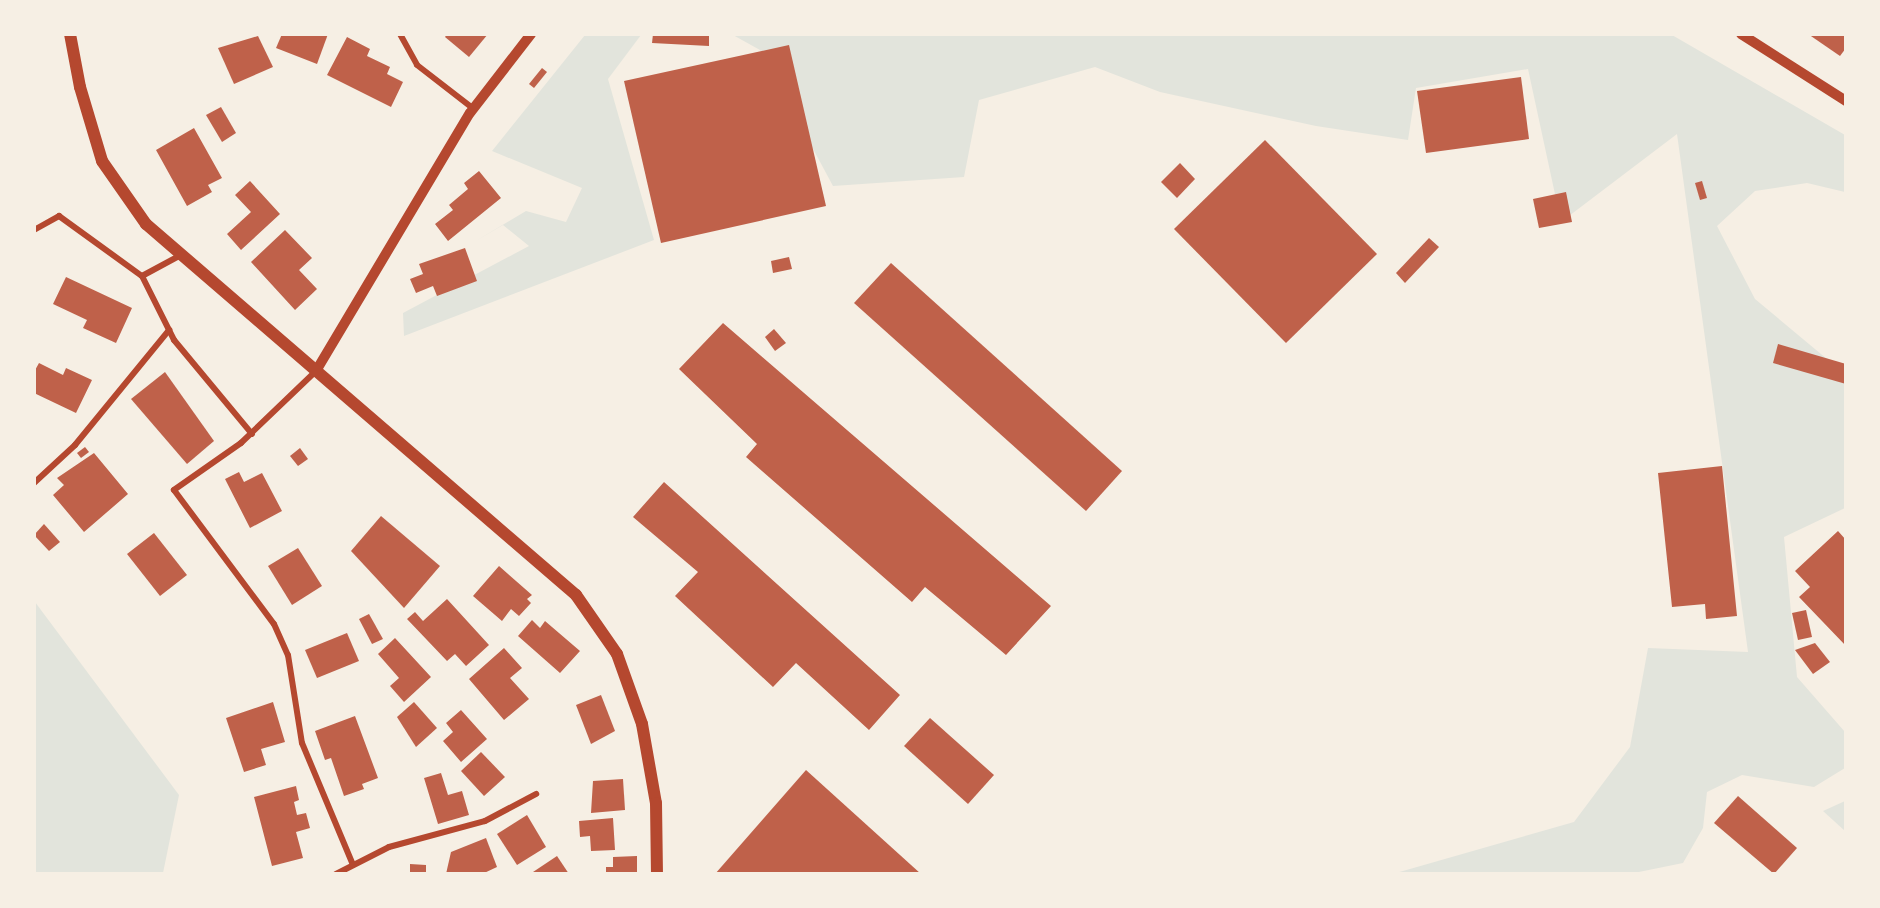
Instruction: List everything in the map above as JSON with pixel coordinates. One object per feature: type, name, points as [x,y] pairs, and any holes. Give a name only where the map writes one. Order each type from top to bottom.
[{"type":"main road","points":[[70,34],[80,87],[102,161],[146,224],[179,256],[576,595],[617,654],[642,724],[656,803],[657,873]]},
{"type":"street","points":[[400,34],[417,65],[474,109]]},
{"type":"street","points":[[353,865],[302,743],[288,656],[274,624],[174,490],[252,434],[316,371],[474,109],[531,34]]},
{"type":"street","points":[[1742,34],[1845,101]]},
{"type":"street","points":[[34,230],[59,216],[142,276],[169,330],[252,434]]},
{"type":"street","points":[[142,276],[179,256]]},
{"type":"street","points":[[34,483],[75,445],[169,330]]},
{"type":"street","points":[[336,873],[389,846],[485,821],[536,794]]},
{"type":"shaded area","points":[[585,35],[641,35],[608,79],[654,240],[404,336],[403,313],[529,246],[503,225],[474,242],[526,211],[566,222],[582,188],[492,151]]},
{"type":"shaded area","points":[[733,35],[1672,35],[1845,135],[1845,192],[1807,183],[1755,191],[1717,226],[1755,299],[1845,374],[1845,508],[1784,537],[1797,677],[1845,732],[1845,768],[1814,787],[1742,775],[1707,792],[1703,828],[1683,863],[1629,874],[1396,873],[1574,822],[1630,747],[1648,648],[1748,652],[1677,134],[1561,222],[1528,69],[1416,88],[1408,140],[1316,126],[1160,92],[1095,67],[979,100],[964,177],[833,186],[760,50]]},
{"type":"shaded area","points":[[35,602],[179,795],[163,873],[35,873]]},
{"type":"shaded area","points":[[1845,801],[1845,831],[1823,811]]},
{"type":"building","points":[[282,34],[328,34],[317,64],[276,48]]},
{"type":"building","points":[[447,34],[488,34],[469,57],[445,37]]},
{"type":"building","points":[[653,34],[709,34],[709,46],[652,43]]},
{"type":"building","points":[[1808,34],[1846,34],[1846,48],[1840,56]]},
{"type":"building","points":[[258,36],[273,67],[234,84],[218,48]]},
{"type":"building","points":[[347,37],[370,49],[367,56],[390,67],[387,74],[403,82],[391,107],[327,75]]},
{"type":"building","points":[[789,45],[826,206],[661,243],[624,81]]},
{"type":"building","points":[[542,68],[547,72],[534,88],[529,84]]},
{"type":"building","points":[[1521,77],[1529,139],[1426,153],[1417,91]]},
{"type":"building","points":[[221,107],[236,133],[222,142],[206,115]]},
{"type":"building","points":[[194,128],[222,178],[208,185],[212,192],[187,206],[156,150]]},
{"type":"building","points":[[1265,140],[1377,254],[1286,343],[1174,229]]},
{"type":"building","points":[[1180,163],[1195,179],[1177,198],[1161,182]]},
{"type":"building","points":[[479,171],[501,198],[448,241],[435,224],[453,210],[449,205],[468,189],[464,183]]},
{"type":"building","points":[[250,181],[280,214],[241,250],[227,234],[251,212],[235,195]]},
{"type":"building","points":[[1702,181],[1707,198],[1700,200],[1695,183]]},
{"type":"building","points":[[1566,192],[1572,222],[1539,228],[1533,199]]},
{"type":"building","points":[[285,230],[312,258],[299,270],[317,289],[295,310],[251,262]]},
{"type":"building","points":[[1429,238],[1439,247],[1405,283],[1396,273]]},
{"type":"building","points":[[465,248],[477,281],[437,296],[433,286],[416,293],[410,279],[423,274],[419,264]]},
{"type":"building","points":[[789,257],[792,269],[773,273],[771,261]]},
{"type":"building","points":[[891,263],[1122,471],[1086,511],[854,303]]},
{"type":"building","points":[[66,277],[132,308],[116,343],[83,328],[87,320],[53,304]]},
{"type":"building","points":[[723,323],[1051,606],[1006,655],[925,587],[912,602],[746,457],[757,444],[679,369]]},
{"type":"building","points":[[774,329],[786,343],[775,351],[765,337]]},
{"type":"building","points":[[1778,344],[1846,364],[1846,384],[1773,363]]},
{"type":"building","points":[[39,363],[63,375],[66,368],[92,380],[76,413],[34,393],[34,372]]},
{"type":"building","points":[[165,372],[214,441],[187,464],[131,399]]},
{"type":"building","points":[[85,447],[89,452],[81,458],[77,453]]},
{"type":"building","points":[[300,448],[308,459],[298,466],[290,456]]},
{"type":"building","points":[[94,453],[128,494],[84,532],[53,495],[64,485],[57,478]]},
{"type":"building","points":[[1722,466],[1737,616],[1706,619],[1705,604],[1672,607],[1658,473]]},
{"type":"building","points":[[239,472],[244,482],[262,473],[282,511],[250,528],[225,479]]},
{"type":"building","points":[[664,482],[900,695],[869,730],[796,663],[773,687],[675,596],[698,572],[633,517]]},
{"type":"building","points":[[381,516],[440,566],[404,608],[351,551]]},
{"type":"building","points":[[44,524],[60,542],[49,551],[34,535]]},
{"type":"building","points":[[1838,531],[1846,540],[1846,646],[1799,597],[1810,587],[1795,571]]},
{"type":"building","points":[[154,533],[187,575],[160,596],[127,554]]},
{"type":"building","points":[[298,548],[322,586],[292,605],[268,566]]},
{"type":"building","points":[[499,566],[532,595],[527,599],[531,603],[519,616],[511,609],[502,621],[473,596]]},
{"type":"building","points":[[447,599],[489,645],[466,666],[455,654],[447,661],[407,619],[415,612],[423,621]]},
{"type":"building","points":[[1806,610],[1812,637],[1798,640],[1792,613]]},
{"type":"building","points":[[369,614],[383,639],[372,644],[359,619]]},
{"type":"building","points":[[532,620],[540,628],[545,621],[580,651],[560,673],[518,636]]},
{"type":"building","points":[[347,633],[359,661],[317,678],[305,650]]},
{"type":"building","points":[[395,638],[431,677],[404,702],[390,686],[399,678],[378,654]]},
{"type":"building","points":[[1815,643],[1830,662],[1813,674],[1795,650]]},
{"type":"building","points":[[504,648],[522,668],[510,678],[529,699],[504,720],[469,679]]},
{"type":"building","points":[[601,695],[615,731],[591,744],[576,705]]},
{"type":"building","points":[[273,702],[285,742],[261,749],[266,765],[244,772],[226,718]]},
{"type":"building","points":[[414,702],[437,728],[416,747],[397,717]]},
{"type":"building","points":[[461,710],[487,739],[461,762],[443,741],[453,732],[446,723]]},
{"type":"building","points":[[355,716],[378,778],[362,784],[364,789],[344,796],[331,758],[325,760],[315,731]]},
{"type":"building","points":[[930,718],[994,775],[968,804],[904,746]]},
{"type":"building","points":[[481,752],[505,777],[484,796],[461,771]]},
{"type":"building","points":[[806,770],[921,874],[715,874]]},
{"type":"building","points":[[441,773],[448,795],[462,791],[469,815],[438,824],[424,778]]},
{"type":"building","points":[[623,779],[625,810],[591,813],[593,781]]},
{"type":"building","points":[[296,786],[299,800],[294,802],[297,815],[306,813],[310,828],[296,832],[303,858],[272,866],[254,797]]},
{"type":"building","points":[[1738,796],[1797,848],[1774,874],[1714,823]]},
{"type":"building","points":[[527,815],[546,847],[517,865],[497,834]]},
{"type":"building","points":[[613,818],[615,850],[591,851],[590,836],[580,837],[579,821]]},
{"type":"building","points":[[486,838],[497,867],[482,874],[446,874],[451,852]]},
{"type":"building","points":[[557,856],[569,874],[530,874]]},
{"type":"building","points":[[637,856],[637,874],[606,874],[606,867],[613,867],[613,857]]},
{"type":"building","points":[[410,864],[426,865],[426,874],[410,874]]}]
